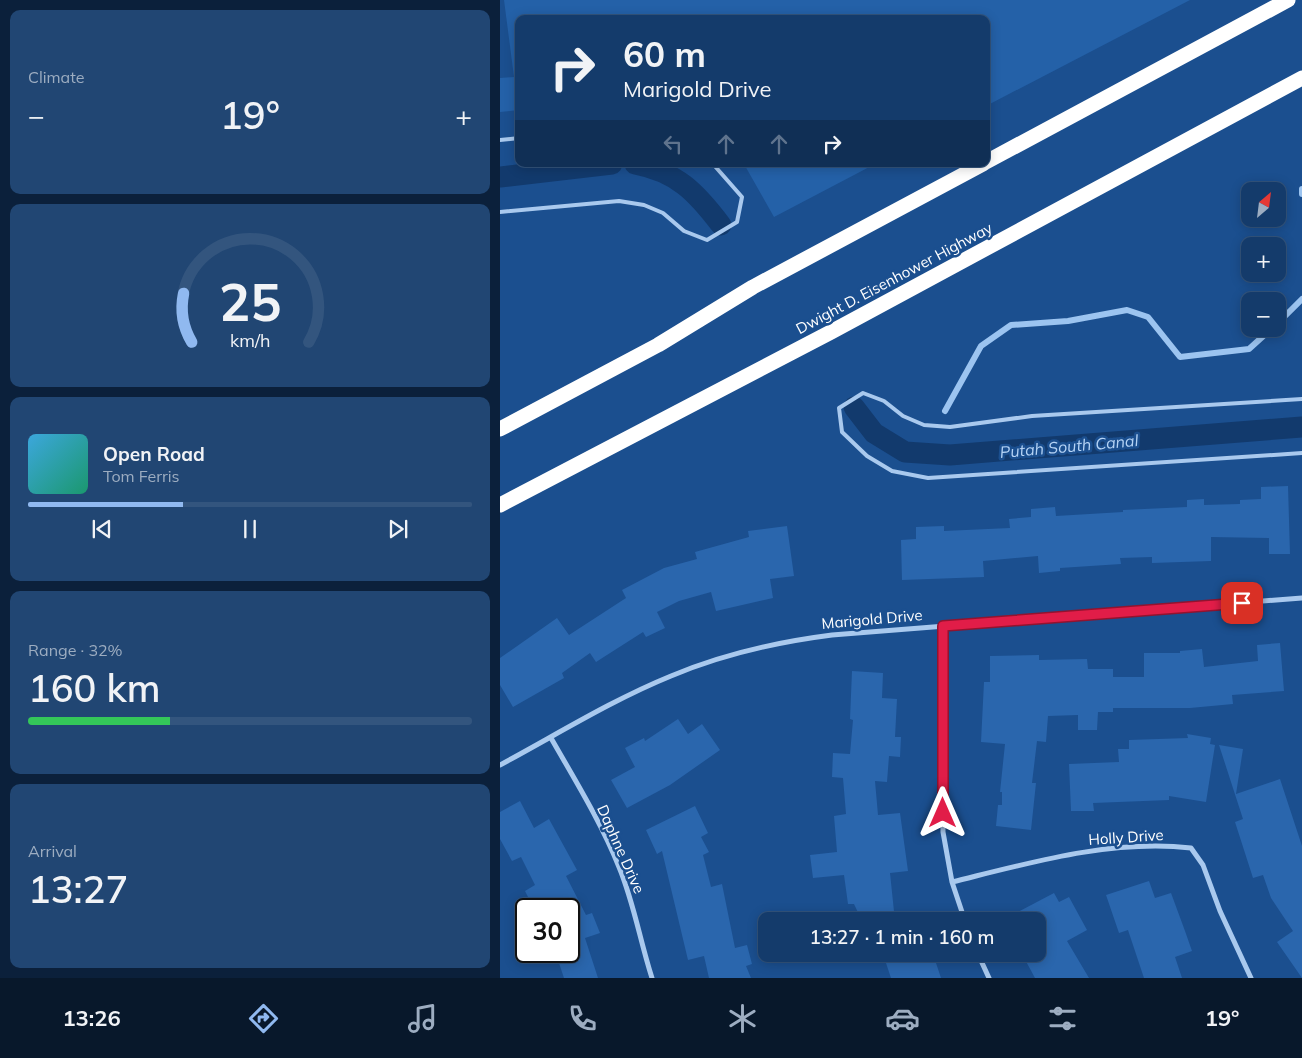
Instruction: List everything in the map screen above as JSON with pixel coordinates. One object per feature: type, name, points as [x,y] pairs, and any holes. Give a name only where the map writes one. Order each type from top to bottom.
[{"type":"highway","points":[[990,160],[1288,0]]},
{"type":"highway","name":"Dwight D. Eisenhower Highway","points":[[500,505],[831,332],[1302,78]]},
{"type":"highway","points":[[500,429],[658,345],[753,287],[978,167]]},
{"type":"street","name":"Marigold Drive","points":[[500,765],[671,675],[728,656],[785,641],[832,634],[1302,598]]},
{"type":"street","points":[[943,626],[943,832],[952,882],[962,912]]},
{"type":"street","name":"Daphne Drive","points":[[551,738],[599,825],[619,867],[635,911],[652,978]]},
{"type":"street","name":"Holly Drive","points":[[952,882],[1080,853],[1164,845],[1191,848],[1203,865],[1220,911],[1252,978]]},
{"type":"street","points":[[982,962],[989,978]]},
{"type":"lane","points":[[500,140],[515,138]]},
{"type":"lane","points":[[500,212],[619,201],[644,205],[663,213],[684,231],[708,240],[737,222],[742,197],[716,167]]},
{"type":"lane","points":[[1302,399],[1032,416],[950,427],[924,425],[903,416],[884,401],[863,393],[839,408],[842,432],[867,456],[892,470],[928,478],[1302,453]]},
{"type":"shaded area","points":[[504,0],[1190,0],[990,104],[990,15],[515,15],[515,110],[500,112],[500,78],[514,77]]},
{"type":"shaded area","points":[[746,167],[869,167],[774,217]]},
{"type":"building","points":[[1288,486],[1290,554],[1269,554],[1269,538],[1211,537],[1211,561],[1152,563],[1152,557],[1120,558],[1121,564],[1060,568],[1060,571],[1039,573],[1038,556],[983,561],[984,577],[902,580],[901,540],[916,539],[916,527],[944,526],[944,531],[1010,528],[1009,519],[1031,517],[1031,509],[1055,507],[1056,516],[1187,507],[1187,500],[1204,499],[1204,505],[1240,504],[1240,500],[1261,499],[1261,487]]},
{"type":"building","points":[[787,526],[794,576],[770,579],[773,598],[716,611],[711,592],[679,601],[657,612],[665,628],[646,637],[643,632],[596,662],[590,653],[562,673],[564,678],[513,707],[500,685],[500,658],[557,618],[569,635],[626,598],[622,590],[664,568],[697,559],[695,552],[749,537],[748,531]]},
{"type":"building","points":[[1280,643],[1284,691],[1232,695],[1233,704],[1190,708],[1113,708],[1113,712],[1098,712],[1097,730],[1078,730],[1078,715],[1048,716],[1046,742],[1037,741],[1032,783],[1036,783],[1031,830],[996,826],[998,805],[1002,805],[1002,792],[1000,792],[1005,744],[981,742],[984,682],[990,682],[990,656],[1039,655],[1039,660],[1087,659],[1088,669],[1113,669],[1113,677],[1144,677],[1144,653],[1180,653],[1180,651],[1202,649],[1204,667],[1258,661],[1257,645]]},
{"type":"building","points":[[852,671],[883,673],[882,698],[897,699],[895,737],[901,737],[900,757],[889,756],[887,782],[875,781],[878,815],[900,813],[908,871],[890,873],[894,912],[858,912],[854,904],[848,904],[844,875],[813,878],[810,855],[837,852],[834,816],[846,814],[843,778],[832,777],[833,753],[850,754],[853,720],[850,719]]},
{"type":"building","points":[[678,719],[688,734],[702,724],[720,750],[670,785],[627,808],[611,780],[635,767],[625,748],[644,738],[645,741]]},
{"type":"building","points":[[1187,734],[1211,738],[1210,744],[1215,745],[1206,802],[1169,796],[1169,800],[1093,803],[1094,811],[1071,811],[1069,764],[1119,762],[1118,749],[1129,749],[1129,740],[1188,738]]},
{"type":"building","points":[[1219,745],[1243,749],[1236,794],[1280,779],[1302,846],[1302,978],[1277,942],[1293,931],[1271,898],[1263,875],[1253,878],[1235,822],[1243,819]]},
{"type":"building","points":[[520,801],[534,828],[549,819],[577,870],[566,876],[577,898],[528,898],[525,891],[535,885],[521,857],[512,861],[500,839],[500,812]]},
{"type":"building","points":[[695,806],[708,833],[701,837],[709,852],[703,855],[711,887],[722,884],[735,948],[747,945],[752,964],[746,966],[751,978],[709,978],[704,956],[688,960],[662,851],[657,854],[646,830]]},
{"type":"building","points":[[1149,881],[1155,898],[1171,893],[1192,951],[1175,957],[1182,978],[1144,978],[1128,930],[1119,933],[1106,895]]},
{"type":"building","points":[[1054,893],[1059,902],[1069,897],[1087,930],[1067,941],[1089,978],[1035,978],[1026,962],[1046,962],[1046,912],[1018,912]]},
{"type":"building","points":[[580,903],[586,915],[592,913],[600,933],[585,938],[598,978],[564,978],[559,963],[580,963]]},
{"type":"building","points":[[886,962],[936,962],[941,978],[891,978]]},
{"type":"waterway","name":"Putah South Canal","points":[[500,177],[586,167]]},
{"type":"waterway","name":"Putah South Canal","points":[[646,167],[663,172],[684,185],[694,193],[721,225]]},
{"type":"waterway","points":[[1302,189],[1302,194]]},
{"type":"waterway","points":[[1286,315],[1302,299]]},
{"type":"waterway","points":[[945,411],[981,346],[1011,325],[1068,321],[1127,310],[1148,317],[1180,357],[1249,349],[1262,337]]},
{"type":"waterway","name":"Putah South Canal","points":[[854,407],[874,433],[905,452],[950,455],[1302,427]]},
{"type":"route","points":[[943,813],[943,626],[1242,603]]}]
